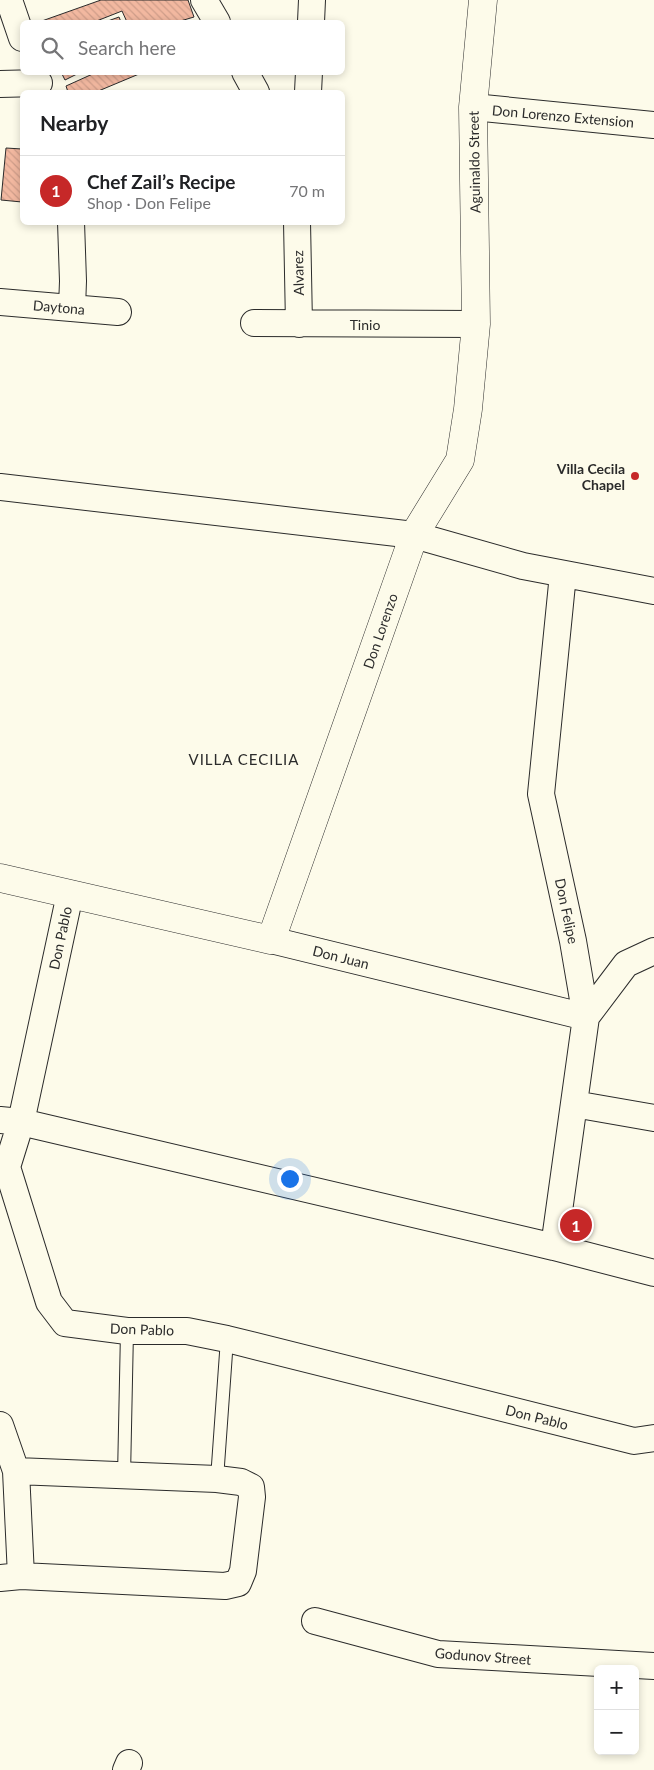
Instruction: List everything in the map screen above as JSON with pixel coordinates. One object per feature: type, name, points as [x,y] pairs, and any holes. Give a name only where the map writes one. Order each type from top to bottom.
[{"type":"street","points":[[9,0],[20,32]]},
{"type":"street","points":[[204,0],[216,20]]},
{"type":"street","points":[[311,20],[312,0]]},
{"type":"street","name":"Aguinaldo Street","points":[[476,324],[472,107],[483,0]]},
{"type":"street","points":[[247,75],[255,90]]},
{"type":"street","points":[[308,90],[309,75]]},
{"type":"street","points":[[0,84],[38,83]]},
{"type":"street","name":"Don Lorenzo Extension","points":[[472,107],[654,125]]},
{"type":"street","points":[[71,225],[72,308]]},
{"type":"street","name":"Alvarez","points":[[297,225],[299,324]]},
{"type":"street","name":"Daytona","points":[[0,302],[118,312]]},
{"type":"street","name":"Tinio","points":[[254,323],[476,324]]},
{"type":"street","name":"Don Lorenzo","points":[[271,940],[414,535],[460,460],[468,409],[476,324]]},
{"type":"street","points":[[0,487],[414,535],[523,566],[654,591]]},
{"type":"street","name":"Don Felipe","points":[[554,1247],[586,1017],[573,941],[541,794],[564,574]]},
{"type":"street","name":"Don Juan","points":[[0,878],[271,940],[586,1017]]},
{"type":"street","name":"Don Pablo","points":[[70,894],[10,1121],[7,1167],[49,1302],[65,1323],[127,1331],[186,1331],[227,1339],[634,1441],[654,1438]]},
{"type":"street","points":[[586,1017],[626,964],[654,951]]},
{"type":"street","points":[[574,1104],[654,1118]]},
{"type":"street","points":[[10,1121],[554,1247],[654,1273]]},
{"type":"street","points":[[0,1425],[16,1471],[10,1577],[225,1586],[238,1583],[243,1571],[252,1497],[251,1486],[241,1482],[217,1479],[16,1471]]},
{"type":"street","name":"Godunov Street","points":[[315,1621],[438,1654],[654,1666]]},
{"type":"lane","points":[[124,1476],[127,1331]]},
{"type":"lane","points":[[217,1479],[227,1339]]},
{"type":"building","points":[[101,0],[188,0],[194,17],[184,20],[126,20],[122,11],[99,20],[45,20]]},
{"type":"building","points":[[62,75],[75,75],[65,80]]},
{"type":"building","points":[[90,75],[137,75],[101,90],[67,90],[66,86]]},
{"type":"building","points":[[6,148],[20,149],[20,202],[1,200]]},
{"type":"place","name":"Villa Cecila Chapel","points":[[635,476]]},
{"type":"place","name":"Chef Zail’s Recipe","points":[[576,1225]]},
{"type":"district","name":"VILLA CECILIA","points":[[244,759]]}]
